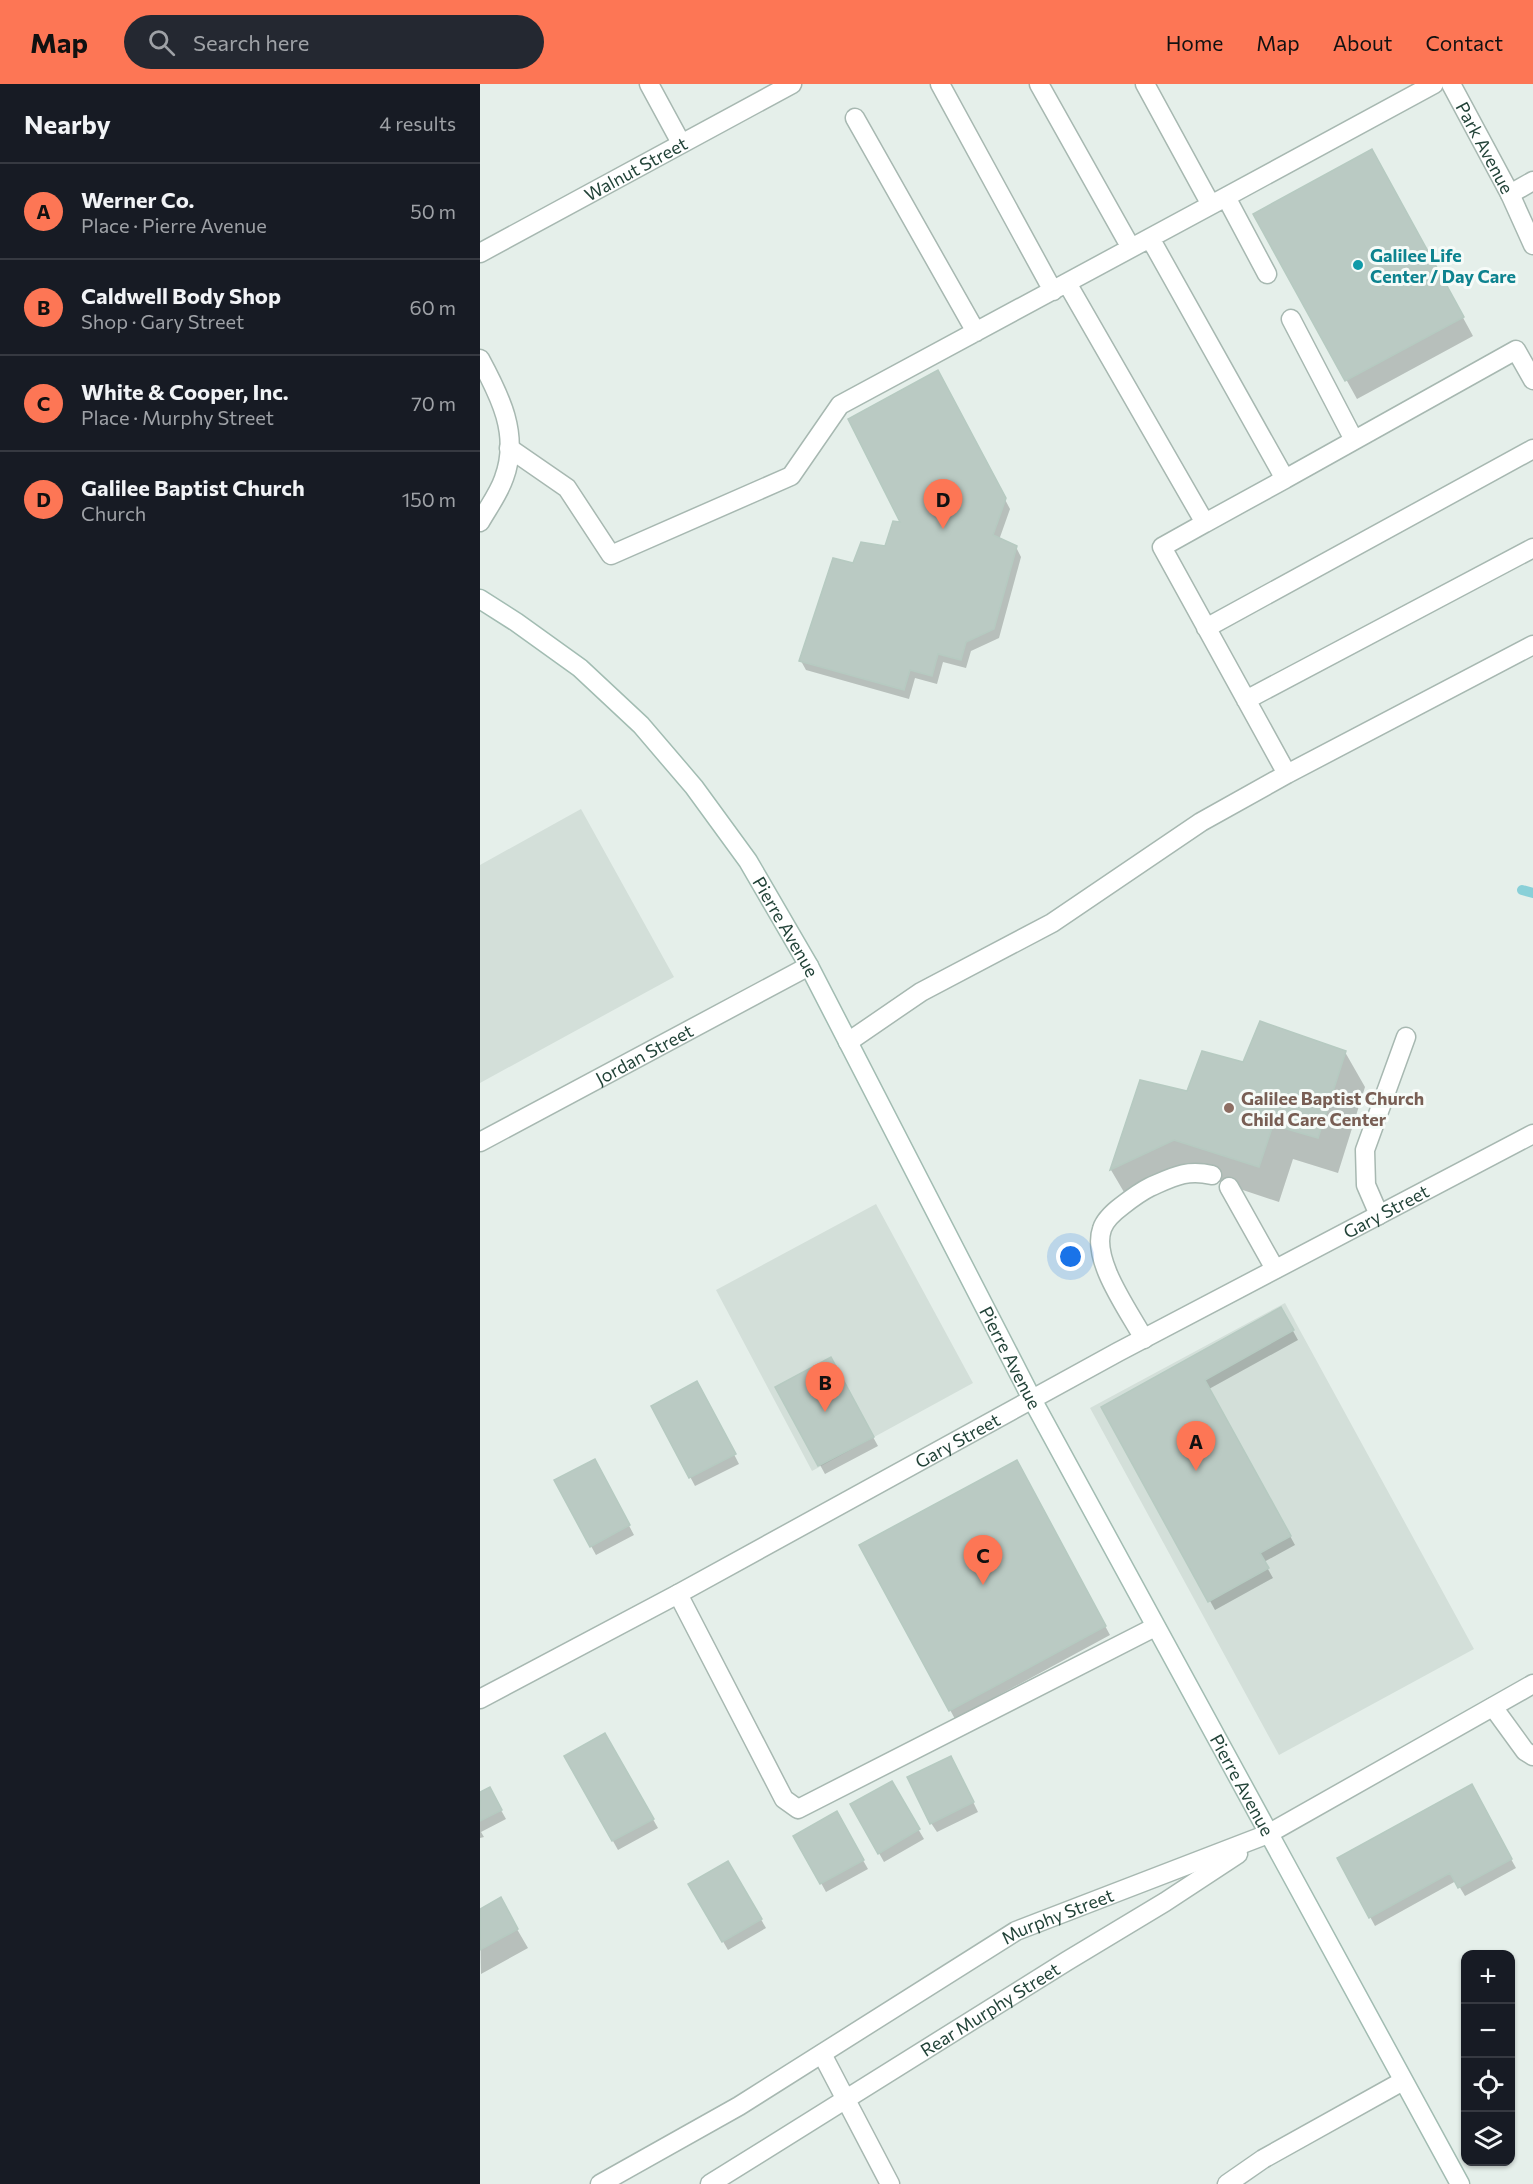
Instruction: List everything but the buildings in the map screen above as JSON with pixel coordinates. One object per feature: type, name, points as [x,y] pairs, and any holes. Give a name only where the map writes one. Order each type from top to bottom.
[{"type":"street","points":[[649,84],[681,143]]},
{"type":"street","name":"Walnut Street","points":[[480,253],[792,84]]},
{"type":"street","points":[[940,84],[1060,287],[1205,523]]},
{"type":"street","points":[[1039,84],[1131,248]]},
{"type":"street","points":[[1145,84],[1267,274]]},
{"type":"street","points":[[509,448],[567,488],[611,555],[791,476],[840,405],[1434,84]]},
{"type":"street","name":"Park Avenue","points":[[1451,84],[1510,194],[1533,245]]},
{"type":"street","points":[[855,118],[976,332]]},
{"type":"street","points":[[1510,194],[1533,181]]},
{"type":"street","points":[[1150,238],[1285,479]]},
{"type":"street","points":[[1291,319],[1354,440]]},
{"type":"street","points":[[1287,774],[1162,547],[1516,350],[1533,380]]},
{"type":"street","points":[[480,359],[500,395],[506,415],[509,448],[504,478],[480,522]]},
{"type":"street","points":[[1206,628],[1533,449]]},
{"type":"street","points":[[1246,700],[1533,548]]},
{"type":"street","name":"Pierre Avenue","points":[[480,599],[580,668],[641,725],[694,787],[748,861],[809,966],[1033,1401],[1460,2184]]},
{"type":"street","points":[[848,1042],[921,992],[1052,923],[1200,822],[1533,645]]},
{"type":"street","name":"Jordan Street","points":[[480,1142],[809,966]]},
{"type":"street","points":[[1379,1215],[1366,1185],[1365,1150],[1406,1037]]},
{"type":"street","name":"Gary Street","points":[[480,1699],[678,1594],[1144,1339],[1533,1134]]},
{"type":"street","points":[[1144,1339],[1104,1267],[1099,1244],[1102,1227],[1112,1214],[1139,1192],[1178,1175],[1195,1171],[1212,1175]]},
{"type":"street","points":[[1229,1187],[1275,1269]]},
{"type":"street","points":[[678,1594],[784,1799],[798,1809],[1155,1627]]},
{"type":"street","name":"Murphy Street","points":[[600,2184],[740,2106],[1016,1931],[1268,1834],[1533,1684]]},
{"type":"street","points":[[1493,1707],[1525,1750],[1533,1756]]},
{"type":"street","name":"Rear Murphy Street","points":[[710,2184],[1067,1960],[1165,1902],[1268,1834]]},
{"type":"street","points":[[822,2054],[891,2184]]},
{"type":"street","points":[[1227,2184],[1263,2159],[1404,2081]]},
{"type":"shaded area","points":[[581,809],[674,977],[480,1083],[480,865]]},
{"type":"shaded area","points":[[876,1204],[973,1383],[812,1471],[716,1290]]},
{"type":"shaded area","points":[[1285,1303],[1474,1649],[1279,1755],[1090,1408]]},
{"type":"waterway","points":[[1522,890],[1533,893]]},
{"type":"place","name":"Galilee Life Center / Day Care","points":[[1358,265]]},
{"type":"place","name":"Galilee Baptist Church","points":[[943,529]]},
{"type":"place","name":"Galilee Baptist Church Child Care Center","points":[[1229,1108]]},
{"type":"place","name":"Caldwell Body Shop","points":[[825,1412]]},
{"type":"place","name":"Werner Co.","points":[[1196,1471]]},
{"type":"place","name":"White & Cooper, Inc.","points":[[983,1585]]}]
